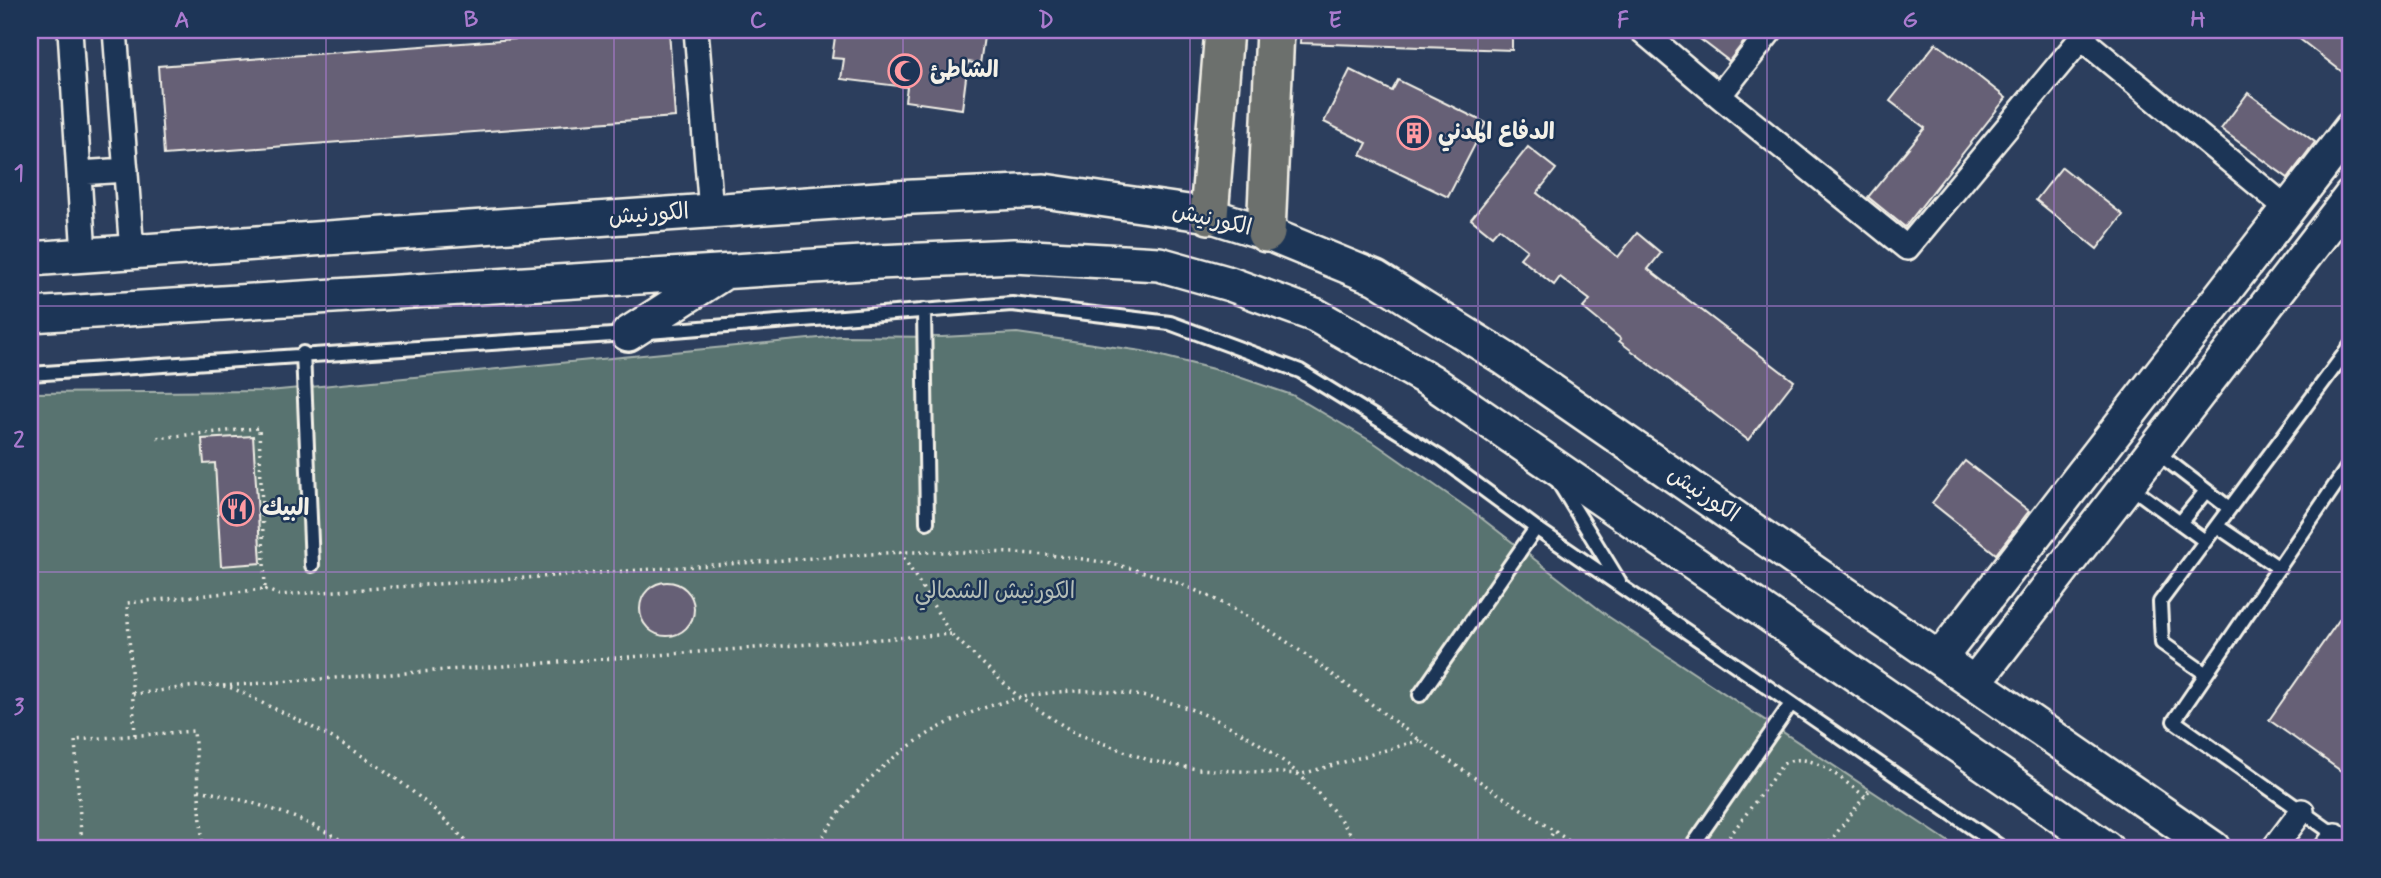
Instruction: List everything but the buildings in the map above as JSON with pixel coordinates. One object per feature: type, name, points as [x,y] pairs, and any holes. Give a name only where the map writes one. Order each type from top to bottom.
[{"type":"main road","points":[[1209,215],[1224,30]]},
{"type":"main road","points":[[1266,233],[1275,30]]},
{"type":"main road","points":[[1940,657],[2351,128]]},
{"type":"main road","name":"الكورنيش","points":[[30,259],[711,211],[1044,191],[1209,215],[1266,233],[1376,278],[1469,336],[1940,657],[2213,848]]},
{"type":"main road","points":[[1975,682],[2351,196]]},
{"type":"main road","points":[[30,315],[727,271],[1014,256],[1159,264],[1230,285],[1315,315],[1431,381],[2106,848]]},
{"type":"main road","points":[[628,334],[727,271]]},
{"type":"street","points":[[71,30],[85,256]]},
{"type":"street","points":[[115,30],[132,252]]},
{"type":"street","points":[[696,30],[711,211]]},
{"type":"street","points":[[1641,30],[1718,96],[1907,248],[2084,34],[2289,210]]},
{"type":"street","points":[[1718,96],[1771,30]]},
{"type":"street","points":[[79,173],[126,170]]},
{"type":"street","points":[[2274,848],[2302,811]]},
{"type":"lane","points":[[30,374],[628,334],[1012,304],[1170,323],[1300,371],[1441,458],[1536,528],[1791,704],[1875,758],[2002,848]]},
{"type":"lane","points":[[924,310],[927,522]]},
{"type":"lane","points":[[2206,674],[2162,643],[2160,602],[2351,345]]},
{"type":"lane","points":[[303,354],[312,565]]},
{"type":"lane","points":[[2155,451],[2229,508]]},
{"type":"lane","points":[[1544,459],[1621,585]]},
{"type":"lane","points":[[2338,843],[2302,811],[2174,721],[2351,462]]},
{"type":"lane","points":[[2128,484],[2205,541]]},
{"type":"lane","points":[[2180,523],[2206,491]]},
{"type":"lane","points":[[2217,526],[2279,568]]},
{"type":"lane","points":[[1420,695],[1536,528]]},
{"type":"lane","points":[[1691,848],[1791,704]]},
{"type":"path","points":[[155,438],[258,428],[265,589]]},
{"type":"path","points":[[900,552],[951,634],[1020,698],[1074,733],[1151,761],[1196,769],[1302,774],[1421,740]]},
{"type":"path","points":[[135,736],[127,603],[265,589],[279,594],[900,552],[1048,555],[1146,572],[1198,590],[1284,637],[1421,740],[1579,848]]},
{"type":"path","points":[[133,694],[951,634]]},
{"type":"path","points":[[223,686],[362,753],[414,790],[447,820],[472,848]]},
{"type":"path","points":[[819,842],[853,797],[902,753],[958,719],[1020,698],[1064,692],[1108,691],[1172,702],[1233,726],[1270,749],[1302,774],[1334,809],[1358,845]]},
{"type":"path","points":[[82,848],[75,740],[194,731],[203,848]]},
{"type":"path","points":[[1721,848],[1783,764],[1795,757],[1811,760],[1865,796]]},
{"type":"path","points":[[1825,848],[1871,789]]},
{"type":"path","points":[[199,790],[264,805],[299,817],[355,848]]},
{"type":"path","points":[[1545,848],[1554,831]]},
{"type":"path","points":[[747,848],[781,839],[819,842],[835,848]]},
{"type":"path","points":[[1351,848],[1358,845],[1416,848]]},
{"type":"green space","name":"الكورنيش الشمالي","points":[[1017,333],[1142,351],[1221,371],[1292,395],[1376,444],[1476,514],[1609,617],[1958,848],[30,848],[30,393],[269,391],[840,336],[942,337]]},
{"type":"place","name":"الشاطئ","points":[[905,71]]},
{"type":"place","name":"الدفاع المدني","points":[[1414,133]]},
{"type":"place","name":"البيك","points":[[237,509]]}]
